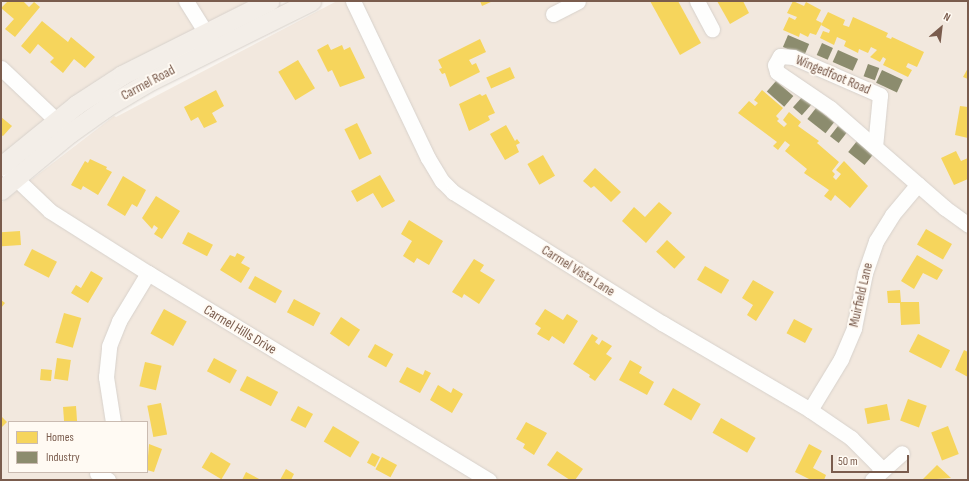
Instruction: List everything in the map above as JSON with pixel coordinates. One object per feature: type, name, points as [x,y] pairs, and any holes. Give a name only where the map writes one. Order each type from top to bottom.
[{"type":"main road","name":"Carmel Road","points":[[5,175],[56,120],[122,76],[270,1]]},
{"type":"main road","name":"Carmel Road","points":[[5,175],[111,104],[150,81],[312,1]]},
{"type":"street","points":[[186,1],[206,33]]},
{"type":"street","name":"Carmel Vista Lane","points":[[353,1],[428,158],[442,181],[453,192],[668,328],[810,410],[851,438],[882,469]]},
{"type":"street","points":[[553,14],[578,1]]},
{"type":"street","points":[[697,1],[712,29]]},
{"type":"street","name":"Wingedfoot Road","points":[[875,147],[880,95],[793,57],[780,56],[775,65],[777,72],[830,108],[875,147],[918,184],[968,225]]},
{"type":"street","points":[[1,68],[56,120]]},
{"type":"street","name":"Carmel Hills Drive","points":[[5,175],[50,211],[148,274],[489,480]]},
{"type":"street","name":"Muirfield Lane","points":[[810,410],[840,359],[854,328],[865,273],[876,241],[892,215],[918,184]]},
{"type":"street","points":[[113,421],[106,377],[109,346],[119,321],[148,274]]},
{"type":"street","points":[[872,480],[882,469],[902,453]]},
{"type":"shaded area","points":[[1,1],[254,1],[1,155]]},
{"type":"shaded area","points":[[337,1],[968,1],[968,480],[1,480],[1,203],[114,116],[116,117]]},
{"type":"building: Homes","points":[[8,1],[23,1],[29,7],[34,2],[40,7],[15,37],[5,29],[14,19],[1,8]]},
{"type":"building: Homes","points":[[480,1],[493,1],[482,6]]},
{"type":"building: Homes","points":[[650,1],[678,1],[701,43],[680,55]]},
{"type":"building: Homes","points":[[717,1],[743,1],[749,13],[730,24]]},
{"type":"building: Homes","points":[[793,1],[804,6],[806,2],[821,10],[816,20],[822,23],[816,35],[810,33],[808,37],[800,33],[799,37],[783,30],[789,17],[795,20],[797,17],[787,13]]},
{"type":"building: Homes","points":[[828,12],[845,20],[843,25],[849,27],[853,17],[888,33],[886,37],[891,39],[892,37],[924,52],[917,67],[908,63],[906,67],[912,70],[908,77],[883,65],[886,59],[883,57],[880,62],[870,57],[877,50],[871,47],[868,53],[859,49],[858,53],[844,46],[846,41],[837,37],[834,45],[820,38],[823,31],[829,33],[830,30],[821,25]]},
{"type":"building: Homes","points":[[42,21],[68,42],[71,37],[95,57],[85,68],[74,59],[63,73],[50,62],[54,58],[38,44],[30,54],[21,46]]},
{"type":"building: Homes","points":[[480,39],[486,52],[469,60],[472,65],[476,63],[480,72],[450,87],[445,73],[442,74],[439,69],[442,68],[438,60]]},
{"type":"building: Homes","points":[[328,44],[331,50],[342,45],[344,50],[350,47],[365,78],[340,87],[332,70],[328,72],[317,50]]},
{"type":"building: Homes","points":[[298,60],[315,88],[295,100],[278,72]]},
{"type":"building: Homes","points":[[510,67],[515,78],[491,89],[486,78]]},
{"type":"building: Homes","points":[[968,68],[968,79],[963,77]]},
{"type":"building: Homes","points":[[216,90],[224,106],[212,113],[217,122],[204,128],[198,117],[191,121],[184,107]]},
{"type":"building: Homes","points":[[762,90],[783,108],[776,116],[779,119],[777,121],[784,127],[787,124],[783,120],[789,112],[801,122],[798,126],[819,141],[817,143],[839,162],[832,171],[835,174],[833,177],[836,180],[841,174],[836,170],[844,161],[868,186],[850,208],[835,195],[831,201],[824,196],[829,190],[804,173],[807,169],[785,151],[790,145],[785,141],[778,150],[773,146],[777,142],[738,113],[749,101],[755,106],[758,103],[754,100]]},
{"type":"building: Homes","points":[[480,94],[482,96],[486,94],[495,113],[488,116],[490,120],[469,131],[459,104]]},
{"type":"building: Homes","points":[[960,106],[968,107],[968,138],[955,135]]},
{"type":"building: Homes","points":[[1,117],[12,126],[3,136],[1,135]]},
{"type":"building: Homes","points":[[357,123],[372,154],[359,160],[344,129]]},
{"type":"building: Homes","points":[[506,125],[515,141],[517,139],[520,143],[516,145],[519,152],[505,160],[490,134]]},
{"type":"building: Homes","points":[[956,151],[961,161],[968,158],[968,179],[954,185],[941,158]]},
{"type":"building: Homes","points":[[543,155],[555,176],[539,185],[527,164]]},
{"type":"building: Homes","points":[[90,159],[107,167],[106,169],[112,172],[98,195],[83,186],[81,190],[71,185],[85,161],[88,163]]},
{"type":"building: Homes","points":[[595,168],[621,192],[611,202],[594,186],[591,188],[583,181]]},
{"type":"building: Homes","points":[[380,175],[395,201],[382,208],[373,193],[357,202],[351,191]]},
{"type":"building: Homes","points":[[123,176],[146,190],[137,207],[132,204],[125,216],[107,205]]},
{"type":"building: Homes","points":[[156,196],[180,211],[162,239],[154,234],[158,228],[154,225],[152,229],[142,218]]},
{"type":"building: Homes","points":[[659,202],[672,213],[646,243],[622,221],[634,207],[645,217]]},
{"type":"building: Homes","points":[[409,220],[443,241],[429,265],[417,258],[414,263],[403,256],[412,241],[401,234]]},
{"type":"building: Homes","points":[[926,229],[952,244],[943,260],[917,245]]},
{"type":"building: Homes","points":[[20,231],[21,245],[2,246],[1,232]]},
{"type":"building: Homes","points":[[188,232],[213,245],[207,256],[182,244]]},
{"type":"building: Homes","points":[[667,240],[685,257],[674,269],[656,252]]},
{"type":"building: Homes","points":[[32,249],[57,262],[49,278],[24,265]]},
{"type":"building: Homes","points":[[237,253],[245,257],[241,263],[250,268],[241,283],[220,270],[230,255],[235,257]]},
{"type":"building: Homes","points":[[917,255],[943,270],[937,280],[923,273],[914,289],[901,281]]},
{"type":"building: Homes","points":[[474,259],[484,265],[480,271],[495,280],[479,304],[464,294],[462,298],[452,292]]},
{"type":"building: Homes","points":[[705,266],[729,280],[721,294],[697,280]]},
{"type":"building: Homes","points":[[91,271],[103,278],[88,303],[71,293],[76,285],[81,288]]},
{"type":"building: Homes","points":[[255,276],[282,291],[275,303],[248,288]]},
{"type":"building: Homes","points":[[753,280],[774,292],[756,321],[747,315],[753,305],[742,298]]},
{"type":"building: Homes","points":[[900,290],[901,302],[919,302],[920,324],[901,325],[900,303],[888,303],[887,291]]},
{"type":"building: Homes","points":[[294,299],[320,313],[313,326],[287,312]]},
{"type":"building: Homes","points":[[1,300],[5,303],[1,308]]},
{"type":"building: Homes","points":[[164,309],[187,322],[173,346],[150,333]]},
{"type":"building: Homes","points":[[545,309],[563,320],[567,314],[578,321],[564,344],[552,336],[549,341],[537,334],[541,328],[535,324]]},
{"type":"building: Homes","points":[[64,313],[81,318],[73,348],[55,343]]},
{"type":"building: Homes","points":[[341,317],[360,330],[349,346],[330,334]]},
{"type":"building: Homes","points":[[794,319],[813,329],[805,343],[786,333]]},
{"type":"building: Homes","points":[[592,334],[598,338],[595,342],[599,345],[602,340],[612,346],[606,354],[612,358],[595,381],[589,377],[590,375],[573,364]]},
{"type":"building: Homes","points":[[918,334],[950,350],[941,368],[909,352]]},
{"type":"building: Homes","points":[[375,344],[393,354],[386,367],[368,357]]},
{"type":"building: Homes","points":[[964,350],[968,352],[968,377],[955,370]]},
{"type":"building: Homes","points":[[57,358],[71,360],[68,381],[54,379]]},
{"type":"building: Homes","points":[[214,358],[237,370],[230,383],[207,371]]},
{"type":"building: Homes","points":[[630,360],[642,367],[639,373],[654,382],[647,395],[619,380]]},
{"type":"building: Homes","points":[[145,362],[162,366],[156,390],[139,386]]},
{"type":"building: Homes","points":[[407,367],[423,375],[425,370],[431,373],[420,393],[399,382]]},
{"type":"building: Homes","points":[[41,369],[52,370],[51,381],[40,380]]},
{"type":"building: Homes","points":[[247,376],[278,392],[271,406],[240,390]]},
{"type":"building: Homes","points":[[438,385],[451,393],[453,388],[463,394],[452,413],[430,400]]},
{"type":"building: Homes","points":[[673,388],[701,404],[691,420],[664,404]]},
{"type":"building: Homes","points":[[908,399],[927,406],[919,427],[900,421]]},
{"type":"building: Homes","points":[[161,403],[167,434],[153,437],[147,406]]},
{"type":"building: Homes","points":[[887,404],[890,420],[867,424],[864,408]]},
{"type":"building: Homes","points":[[76,406],[77,421],[64,421],[63,407]]},
{"type":"building: Homes","points":[[298,406],[313,414],[305,428],[290,420]]},
{"type":"building: Homes","points":[[1,416],[7,422],[1,428]]},
{"type":"building: Homes","points":[[721,418],[756,438],[747,453],[712,433]]},
{"type":"building: Homes","points":[[526,422],[547,433],[534,455],[523,448],[525,444],[516,439]]},
{"type":"building: Homes","points":[[333,426],[360,442],[350,457],[324,441]]},
{"type":"building: Homes","points":[[948,426],[959,454],[942,460],[931,432]]},
{"type":"building: Homes","points":[[149,444],[162,449],[154,472],[148,470]]},
{"type":"building: Homes","points":[[809,444],[822,451],[813,468],[826,475],[824,480],[811,480],[795,472]]},
{"type":"building: Homes","points":[[557,451],[583,469],[575,480],[570,480],[547,465]]},
{"type":"building: Homes","points":[[211,452],[231,464],[221,479],[202,467]]},
{"type":"building: Homes","points":[[372,453],[380,457],[375,467],[367,463]]},
{"type":"building: Homes","points":[[382,457],[397,465],[390,477],[375,469]]},
{"type":"building: Homes","points":[[937,465],[951,478],[922,480]]},
{"type":"building: Homes","points":[[286,469],[294,474],[291,480],[280,480]]},
{"type":"building: Homes","points":[[246,472],[261,480],[242,480]]},
{"type":"building: Industry","points":[[788,35],[809,44],[804,56],[783,47]]},
{"type":"building: Industry","points":[[822,43],[833,48],[828,60],[817,55]]},
{"type":"building: Industry","points":[[838,50],[858,59],[853,71],[833,62]]},
{"type":"building: Industry","points":[[868,64],[879,68],[875,80],[864,76]]},
{"type":"building: Industry","points":[[882,70],[903,80],[897,92],[876,83]]},
{"type":"building: Industry","points":[[776,81],[793,96],[784,107],[767,92]]},
{"type":"building: Industry","points":[[803,96],[812,104],[802,115],[793,107]]},
{"type":"building: Industry","points":[[816,108],[834,122],[826,133],[807,119]]},
{"type":"building: Industry","points":[[838,126],[847,133],[839,143],[830,136]]},
{"type":"building: Industry","points":[[857,141],[873,154],[865,165],[848,152]]}]
